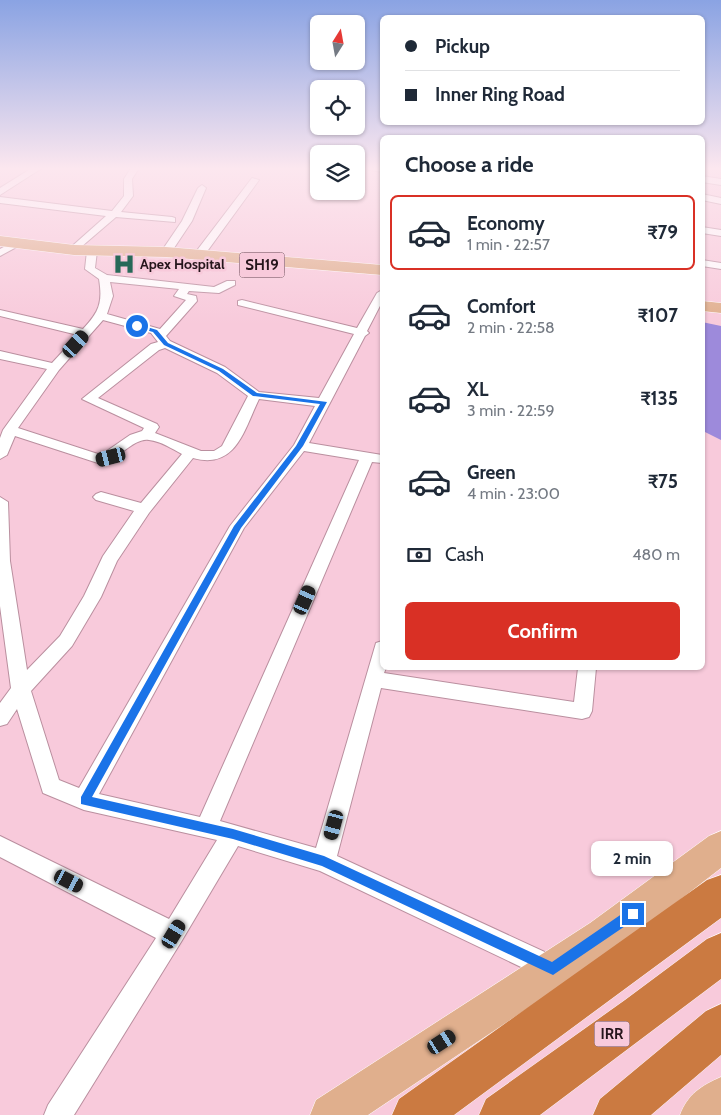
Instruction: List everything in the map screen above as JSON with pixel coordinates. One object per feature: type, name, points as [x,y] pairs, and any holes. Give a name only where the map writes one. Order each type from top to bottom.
[{"type":"highway","points":[[416,1115],[721,894]]},
{"type":"highway","name":"IRR","points":[[502,1115],[639,1014],[666,997],[721,953]]},
{"type":"highway","points":[[616,1115],[721,1026]]},
{"type":"main road","name":"SH19","points":[[0,241],[74,250],[166,252],[380,270]]},
{"type":"main road","name":"SH19","points":[[143,252],[163,257],[380,278]]},
{"type":"main road","points":[[705,306],[721,308]]},
{"type":"main road","points":[[705,310],[721,313]]},
{"type":"main road","points":[[331,1115],[603,936],[721,847]]},
{"type":"main road","points":[[701,1115],[721,1098]]},
{"type":"street","points":[[74,250],[107,220]]},
{"type":"street","points":[[166,252],[187,220]]},
{"type":"street","points":[[199,255],[225,220]]},
{"type":"street","points":[[705,230],[721,233]]},
{"type":"street","points":[[0,253],[17,244]]},
{"type":"street","points":[[92,251],[90,269],[104,278],[219,290],[231,283]]},
{"type":"street","points":[[705,263],[721,266]]},
{"type":"street","points":[[0,456],[10,430],[56,367],[101,316],[107,296],[104,278]]},
{"type":"street","points":[[147,435],[152,428],[150,426],[90,399],[163,340],[191,301],[192,298],[180,296],[186,287]]},
{"type":"street","points":[[84,800],[238,526],[300,446],[363,333],[380,297]]},
{"type":"street","points":[[242,303],[363,333]]},
{"type":"street","points":[[0,313],[86,333]]},
{"type":"street","points":[[101,316],[155,331],[163,340],[221,370],[255,395],[324,402]]},
{"type":"street","points":[[0,355],[56,367]]},
{"type":"street","points":[[10,430],[101,460],[111,457],[136,436],[147,435],[207,457],[222,454],[228,448],[255,395]]},
{"type":"street","points":[[206,828],[375,458],[300,446]]},
{"type":"street","points":[[0,718],[21,689],[66,641],[92,597],[108,560],[144,508],[191,452]]},
{"type":"street","points":[[101,497],[144,508]]},
{"type":"street","points":[[0,502],[2,561],[21,689],[50,786],[84,800],[233,834],[324,861],[553,968]]},
{"type":"street","points":[[324,861],[380,655]]},
{"type":"street","points":[[373,679],[582,711],[587,670]]},
{"type":"street","points":[[58,1115],[174,934],[233,834]]},
{"type":"street","points":[[0,846],[174,934]]},
{"type":"shaded area","points":[[705,323],[721,326],[721,440],[705,432]]},
{"type":"place","name":"Apex Hospital","points":[[124,264]]},
{"type":"route","points":[[137,326],[155,331],[166,344],[221,370],[255,395],[324,402],[300,446],[238,526],[84,800],[233,834],[324,861],[553,968],[633,914]]}]
